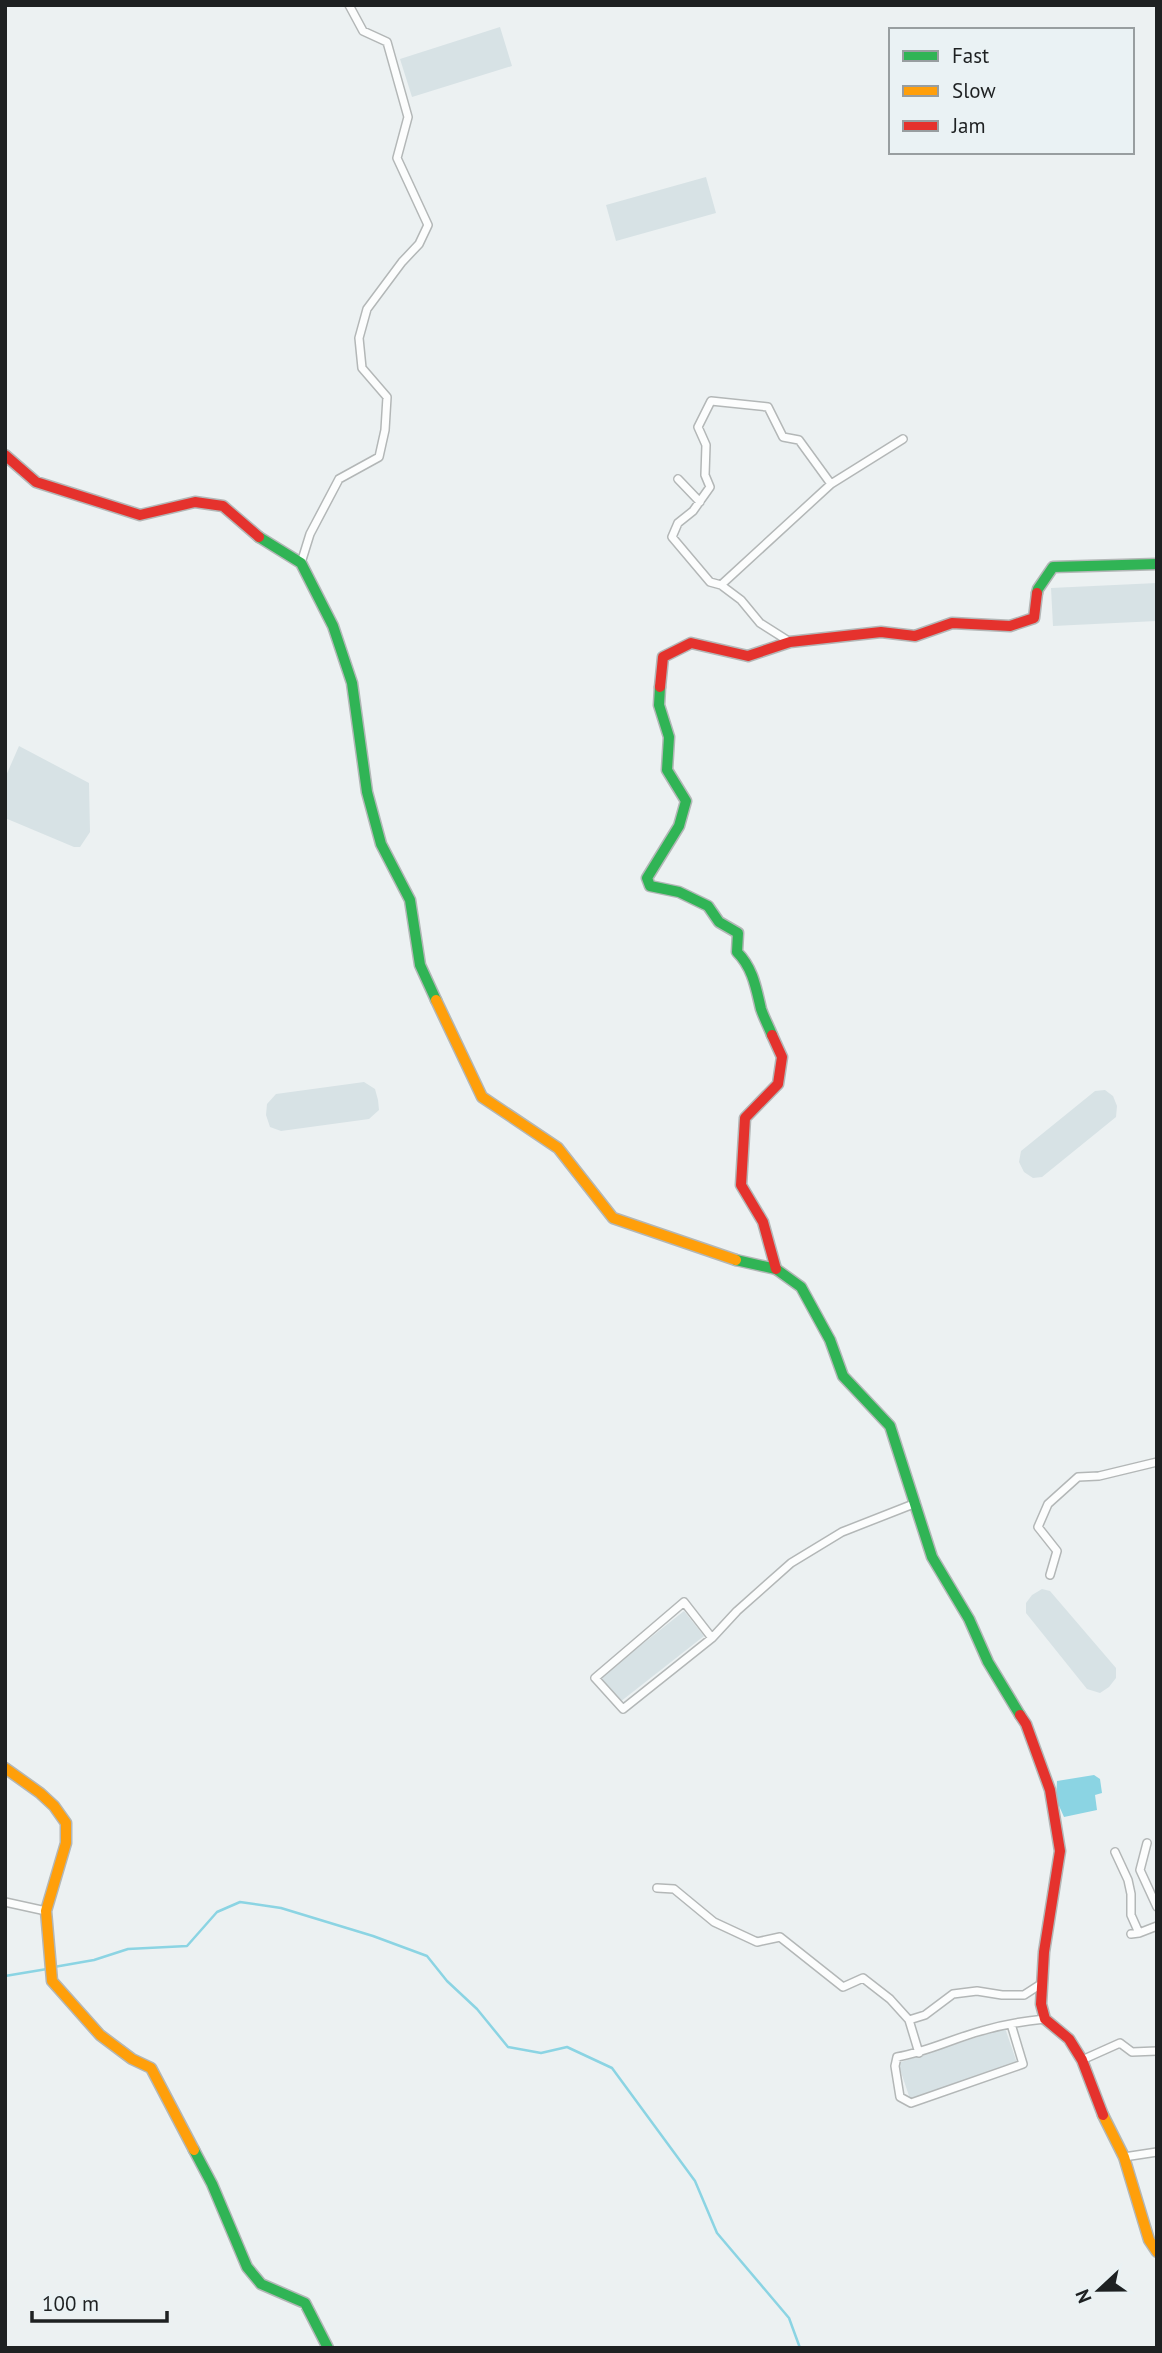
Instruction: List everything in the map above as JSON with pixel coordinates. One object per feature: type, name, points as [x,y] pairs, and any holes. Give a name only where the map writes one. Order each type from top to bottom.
[{"type":"main road","points":[[5,455],[36,482],[140,515],[195,502],[223,506],[252,533],[300,563],[333,626],[352,683],[367,792],[381,844],[410,900],[420,965],[482,1097],[558,1148],[613,1219],[727,1258],[776,1269],[801,1287],[830,1340],[843,1376],[890,1426],[932,1557],[969,1619],[988,1662],[1026,1724],[1050,1790],[1060,1851],[1044,1952],[1041,2004],[1045,2019],[1069,2039],[1082,2060],[1097,2103],[1124,2157],[1145,2229],[1157,2252]]},
{"type":"main road","points":[[776,1269],[762,1222],[741,1185],[745,1118],[778,1084],[782,1057],[762,1012],[747,961],[737,951],[738,933],[719,922],[708,906],[679,892],[650,886],[646,878],[679,825],[686,801],[667,770],[669,737],[659,705],[663,657],[691,643],[748,656],[790,642],[881,632],[915,636],[952,623],[1010,626],[1034,618],[1038,589],[1053,567],[1157,564]]},
{"type":"main road","points":[[5,1768],[40,1793],[66,1823],[66,1843],[46,1910],[52,1981],[100,2035],[132,2059],[151,2068],[212,2184],[247,2267],[261,2284],[305,2303],[325,2347]]},
{"type":"street","points":[[300,563],[310,534],[340,480],[379,457],[385,430],[387,397],[362,368],[359,338],[367,309],[419,244],[428,225],[397,158],[408,117],[387,42],[363,31],[349,5]]},
{"type":"street","points":[[790,642],[760,623],[741,600],[721,584],[710,582],[672,537],[678,523],[701,502],[710,487],[705,475],[706,445],[698,427],[711,401],[768,407],[783,437],[799,440],[831,484]]},
{"type":"street","points":[[721,584],[831,484],[903,439]]},
{"type":"street","points":[[678,479],[701,502]]},
{"type":"street","points":[[1050,1575],[1056,1551],[1038,1527],[1048,1504],[1078,1477],[1100,1476],[1157,1462]]},
{"type":"street","points":[[712,1639],[684,1602],[595,1678],[622,1709],[712,1639],[737,1611],[791,1563],[842,1532],[916,1503]]},
{"type":"street","points":[[1147,1843],[1140,1870],[1157,1907]]},
{"type":"street","points":[[1115,1852],[1128,1880],[1135,1934],[1157,1926]]},
{"type":"street","points":[[657,1888],[674,1889],[714,1922],[757,1942],[780,1937],[843,1987],[863,1978],[890,1999],[909,2020],[919,2053]]},
{"type":"street","points":[[5,1902],[46,1910]]},
{"type":"street","points":[[909,2020],[925,2015],[953,1994],[977,1991],[1024,1995],[1041,1984]]},
{"type":"street","points":[[1011,2024],[1023,2064],[911,2103],[900,2097],[895,2066],[897,2057],[919,2053],[981,2031],[1011,2024],[1045,2019]]},
{"type":"street","points":[[1082,2060],[1120,2043],[1132,2052],[1157,2051]]},
{"type":"street","points":[[1124,2157],[1157,2152]]},
{"type":"shaded area","points":[[500,27],[512,66],[412,97],[400,59]]},
{"type":"shaded area","points":[[706,177],[716,213],[616,241],[606,205]]},
{"type":"shaded area","points":[[1157,583],[1157,621],[1053,626],[1051,588]]},
{"type":"shaded area","points":[[19,746],[89,783],[90,832],[80,847],[74,847],[5,818],[5,778]]},
{"type":"shaded area","points":[[364,1082],[375,1089],[378,1100],[379,1110],[369,1119],[281,1131],[270,1127],[266,1115],[267,1104],[276,1094]]},
{"type":"shaded area","points":[[1105,1090],[1113,1096],[1117,1106],[1116,1117],[1042,1177],[1033,1178],[1024,1172],[1019,1162],[1021,1151],[1095,1091]]},
{"type":"shaded area","points":[[1042,1589],[1050,1591],[1116,1668],[1116,1678],[1100,1693],[1087,1689],[1026,1613],[1026,1603]]},
{"type":"shaded area","points":[[684,1611],[704,1636],[620,1702],[601,1677]]},
{"type":"shaded area","points":[[1005,2028],[1017,2063],[910,2099],[898,2063]]},
{"type":"water","points":[[1094,1775],[1100,1779],[1102,1793],[1095,1795],[1097,1810],[1064,1817],[1056,1799],[1057,1781]]},
{"type":"waterway","points":[[54,1967],[94,1960],[128,1949],[187,1946],[217,1912],[240,1902],[281,1908],[373,1936],[427,1956],[447,1981],[477,2009],[508,2047],[541,2053],[567,2047],[612,2068],[695,2181],[717,2233],[789,2318],[800,2348]]},
{"type":"waterway","points":[[5,1976],[47,1969]]},
{"type":"traffic: fast","points":[[259,537],[301,563],[333,626],[352,683],[367,792],[381,844],[410,900],[420,965],[436,1000]]},
{"type":"traffic: fast","points":[[1037,593],[1053,567],[1157,564]]},
{"type":"traffic: fast","points":[[660,687],[659,705],[669,737],[667,770],[686,801],[679,826],[647,878],[650,886],[679,892],[708,906],[719,922],[738,933],[737,952],[750,972],[772,1035]]},
{"type":"traffic: fast","points":[[736,1260],[776,1269],[801,1287],[830,1340],[843,1376],[890,1426],[932,1557],[969,1619],[988,1662],[1020,1715]]},
{"type":"traffic: fast","points":[[194,2150],[212,2184],[247,2267],[261,2284],[305,2303],[328,2348]]},
{"type":"traffic: slow","points":[[436,1000],[482,1097],[558,1148],[613,1218],[736,1260]]},
{"type":"traffic: slow","points":[[5,1768],[40,1793],[66,1823],[66,1843],[46,1911],[52,1981],[100,2035],[132,2059],[151,2068],[194,2150]]},
{"type":"traffic: slow","points":[[1103,2115],[1124,2157],[1149,2240],[1157,2252]]},
{"type":"traffic: jam","points":[[5,455],[36,482],[140,515],[195,502],[223,506],[259,537]]},
{"type":"traffic: jam","points":[[660,687],[663,657],[691,643],[748,656],[790,642],[881,632],[915,636],[952,623],[1010,626],[1034,618],[1037,593]]},
{"type":"traffic: jam","points":[[772,1035],[782,1057],[778,1084],[745,1118],[741,1185],[763,1222],[776,1269]]},
{"type":"traffic: jam","points":[[1020,1715],[1026,1724],[1050,1790],[1060,1851],[1044,1952],[1041,2004],[1045,2019],[1069,2039],[1082,2060],[1103,2115]]}]
